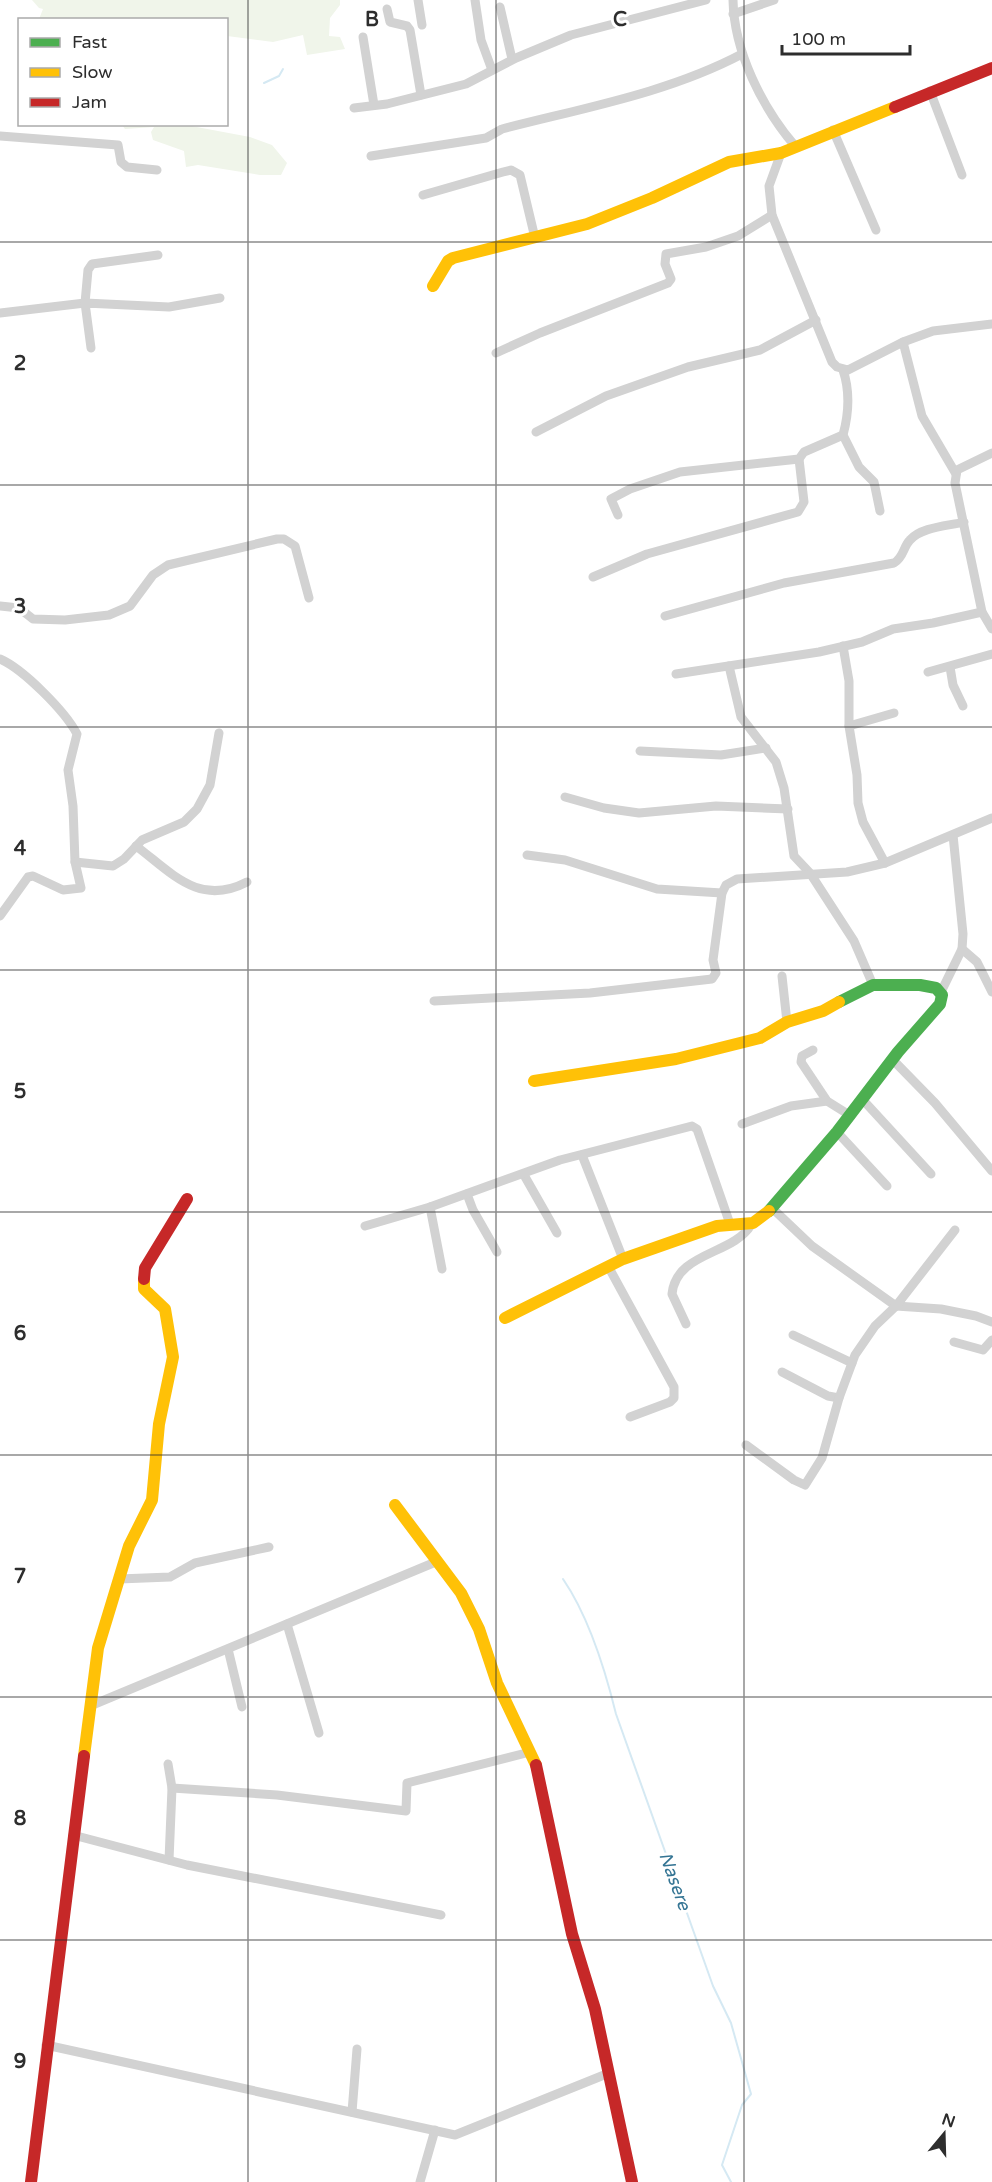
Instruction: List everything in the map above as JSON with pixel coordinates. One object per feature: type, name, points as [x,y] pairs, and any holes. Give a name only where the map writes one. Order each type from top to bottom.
[{"type":"street","points":[[418,0],[423,25]]},
{"type":"street","points":[[475,0],[485,56],[492,70]]},
{"type":"street","points":[[354,108],[466,84],[512,60],[573,35],[706,0]]},
{"type":"street","points":[[733,0],[733,14],[742,54],[777,122],[795,146]]},
{"type":"street","points":[[733,14],[774,0]]},
{"type":"street","points":[[500,7],[512,60]]},
{"type":"street","points":[[387,9],[390,22],[410,30],[421,95]]},
{"type":"street","points":[[363,38],[374,105]]},
{"type":"street","points":[[371,156],[486,138],[502,129],[641,94],[716,68],[742,54]]},
{"type":"street","points":[[433,286],[447,261],[453,258],[587,224],[668,191],[729,162],[781,153],[833,130],[992,68]]},
{"type":"street","points":[[930,92],[962,175]]},
{"type":"street","points":[[833,130],[876,230]]},
{"type":"street","points":[[0,136],[118,145],[121,162],[127,167],[157,170]]},
{"type":"street","points":[[781,153],[769,186],[772,215],[832,362],[843,370],[848,384],[847,420],[843,435],[859,468],[874,482],[880,511]]},
{"type":"street","points":[[423,195],[503,172],[516,172],[520,175],[535,238]]},
{"type":"street","points":[[496,353],[540,333],[668,283],[671,279],[665,264],[666,254],[706,248],[738,236],[772,215]]},
{"type":"street","points":[[90,348],[85,303],[88,270],[92,264],[158,255]]},
{"type":"street","points":[[0,314],[85,303],[169,307],[220,298]]},
{"type":"street","points":[[536,432],[606,396],[688,367],[760,350],[816,320]]},
{"type":"street","points":[[843,370],[871,360],[903,342],[933,331],[992,324]]},
{"type":"street","points":[[903,342],[922,416],[957,474]]},
{"type":"street","points":[[593,577],[647,554],[798,512],[804,502],[799,459],[804,452],[843,435]]},
{"type":"street","points":[[992,453],[964,464],[957,474],[955,483],[982,612],[992,629]]},
{"type":"street","points":[[618,515],[612,504],[615,495],[680,472],[799,459]]},
{"type":"street","points":[[665,616],[784,583],[894,563],[902,555],[907,543],[917,533],[964,522]]},
{"type":"street","points":[[0,606],[19,608],[33,619],[84,619],[109,615],[130,606],[153,575],[168,565],[277,539],[284,539],[295,546],[309,598]]},
{"type":"street","points":[[676,674],[843,646],[893,629],[982,612]]},
{"type":"street","points":[[843,646],[849,681],[849,726],[863,822],[885,863]]},
{"type":"street","points":[[928,672],[992,654]]},
{"type":"street","points":[[0,659],[26,678],[77,734],[68,762],[75,862],[81,888],[63,890],[33,876],[28,877],[0,916]]},
{"type":"street","points":[[729,666],[741,717],[776,762],[788,810],[792,850],[799,863],[810,873],[854,941],[873,985]]},
{"type":"street","points":[[950,667],[953,685],[963,706]]},
{"type":"street","points":[[849,726],[894,713]]},
{"type":"street","points":[[75,862],[112,866],[124,860],[150,835],[183,822],[197,809],[210,785],[219,733]]},
{"type":"street","points":[[640,751],[721,755],[766,748]]},
{"type":"street","points":[[565,797],[604,808],[639,813],[716,806],[788,810]]},
{"type":"street","points":[[434,1001],[590,993],[712,979],[716,973],[713,960],[722,892],[726,885],[737,879],[847,872],[885,863],[992,819]]},
{"type":"street","points":[[686,1324],[672,1294],[676,1280],[689,1265],[702,1256],[741,1239],[751,1225],[772,1208],[851,1116],[892,1059],[940,1004],[941,992],[962,949],[963,934],[953,835]]},
{"type":"street","points":[[136,846],[189,886],[224,891],[247,882]]},
{"type":"street","points":[[527,855],[565,860],[657,889],[722,892]]},
{"type":"street","points":[[962,949],[977,962],[992,992]]},
{"type":"street","points":[[782,976],[787,1022]]},
{"type":"street","points":[[534,1081],[676,1059],[760,1038],[787,1022],[823,1011],[873,985],[920,985],[941,992]]},
{"type":"street","points":[[813,1050],[802,1056],[801,1062],[828,1101],[851,1116]]},
{"type":"street","points":[[892,1059],[935,1103],[992,1171]]},
{"type":"street","points":[[863,1100],[931,1174]]},
{"type":"street","points":[[742,1124],[791,1106],[828,1101]]},
{"type":"street","points":[[365,1226],[430,1207],[524,1175],[560,1160],[694,1126],[730,1224]]},
{"type":"street","points":[[837,1132],[887,1186]]},
{"type":"street","points":[[582,1155],[623,1258]]},
{"type":"street","points":[[524,1175],[557,1233]]},
{"type":"street","points":[[467,1194],[473,1210],[497,1252]]},
{"type":"street","points":[[31,2182],[46,2046],[98,1648],[129,1545],[152,1500],[159,1424],[173,1357],[165,1309],[144,1289],[145,1268],[186,1199]]},
{"type":"street","points":[[430,1207],[442,1269]]},
{"type":"street","points":[[772,1208],[819,1252],[896,1306],[941,1310],[976,1316],[992,1322]]},
{"type":"street","points":[[504,1318],[623,1258],[717,1226],[751,1225]]},
{"type":"street","points":[[746,1445],[794,1480],[805,1485],[822,1458],[839,1398],[852,1363],[874,1326],[896,1306],[955,1230]]},
{"type":"street","points":[[608,1266],[674,1387],[674,1398],[670,1402],[630,1417]]},
{"type":"street","points":[[793,1335],[852,1363]]},
{"type":"street","points":[[954,1342],[983,1350],[992,1340]]},
{"type":"street","points":[[782,1372],[828,1396],[839,1398]]},
{"type":"street","points":[[395,1505],[460,1593],[479,1629],[497,1683],[536,1765],[572,1934],[595,2009],[632,2182]]},
{"type":"street","points":[[119,1579],[170,1577],[195,1563],[269,1547]]},
{"type":"street","points":[[90,1706],[438,1561]]},
{"type":"street","points":[[287,1624],[319,1733]]},
{"type":"street","points":[[228,1649],[242,1707]]},
{"type":"street","points":[[172,1788],[277,1796],[406,1811],[407,1783],[530,1752]]},
{"type":"street","points":[[168,1764],[172,1788],[169,1860]]},
{"type":"street","points":[[73,1835],[169,1860],[441,1915]]},
{"type":"street","points":[[46,2046],[455,2135],[609,2073]]},
{"type":"street","points":[[352,2112],[357,2049]]},
{"type":"street","points":[[420,2182],[435,2130]]},
{"type":"shaded area","points":[[32,0],[340,0],[340,5],[330,18],[329,36],[340,37],[345,49],[307,55],[303,35],[273,42],[228,36],[228,18],[39,18],[43,9]]},
{"type":"shaded area","points":[[123,126],[191,126],[250,137],[272,145],[287,163],[281,175],[260,175],[198,165],[186,167],[184,151],[153,140],[151,132],[154,127],[125,129]]},
{"type":"waterway","points":[[264,83],[279,76],[283,69]]},
{"type":"waterway","name":"Nasere","points":[[563,1579],[581,1610],[595,1644],[616,1714],[713,1986],[731,2023],[751,2094],[742,2105],[722,2165],[731,2182]]},
{"type":"traffic: fast","points":[[769,1211],[837,1132],[898,1052],[940,1004],[942,995],[936,988],[920,985],[873,985],[839,1002]]},
{"type":"traffic: slow","points":[[433,286],[448,261],[453,258],[587,224],[652,198],[729,162],[781,153],[895,107]]},
{"type":"traffic: slow","points":[[534,1081],[676,1059],[760,1038],[787,1022],[823,1011],[839,1002]]},
{"type":"traffic: slow","points":[[505,1318],[623,1259],[717,1226],[753,1223],[769,1211]]},
{"type":"traffic: slow","points":[[84,1756],[98,1648],[129,1546],[152,1500],[159,1424],[173,1357],[165,1309],[144,1289],[144,1279]]},
{"type":"traffic: slow","points":[[395,1505],[461,1593],[479,1629],[497,1683],[536,1765]]},
{"type":"traffic: jam","points":[[895,107],[992,68]]},
{"type":"traffic: jam","points":[[144,1279],[145,1268],[187,1199]]},
{"type":"traffic: jam","points":[[31,2182],[84,1756]]},
{"type":"traffic: jam","points":[[536,1765],[572,1934],[595,2009],[632,2182]]}]
